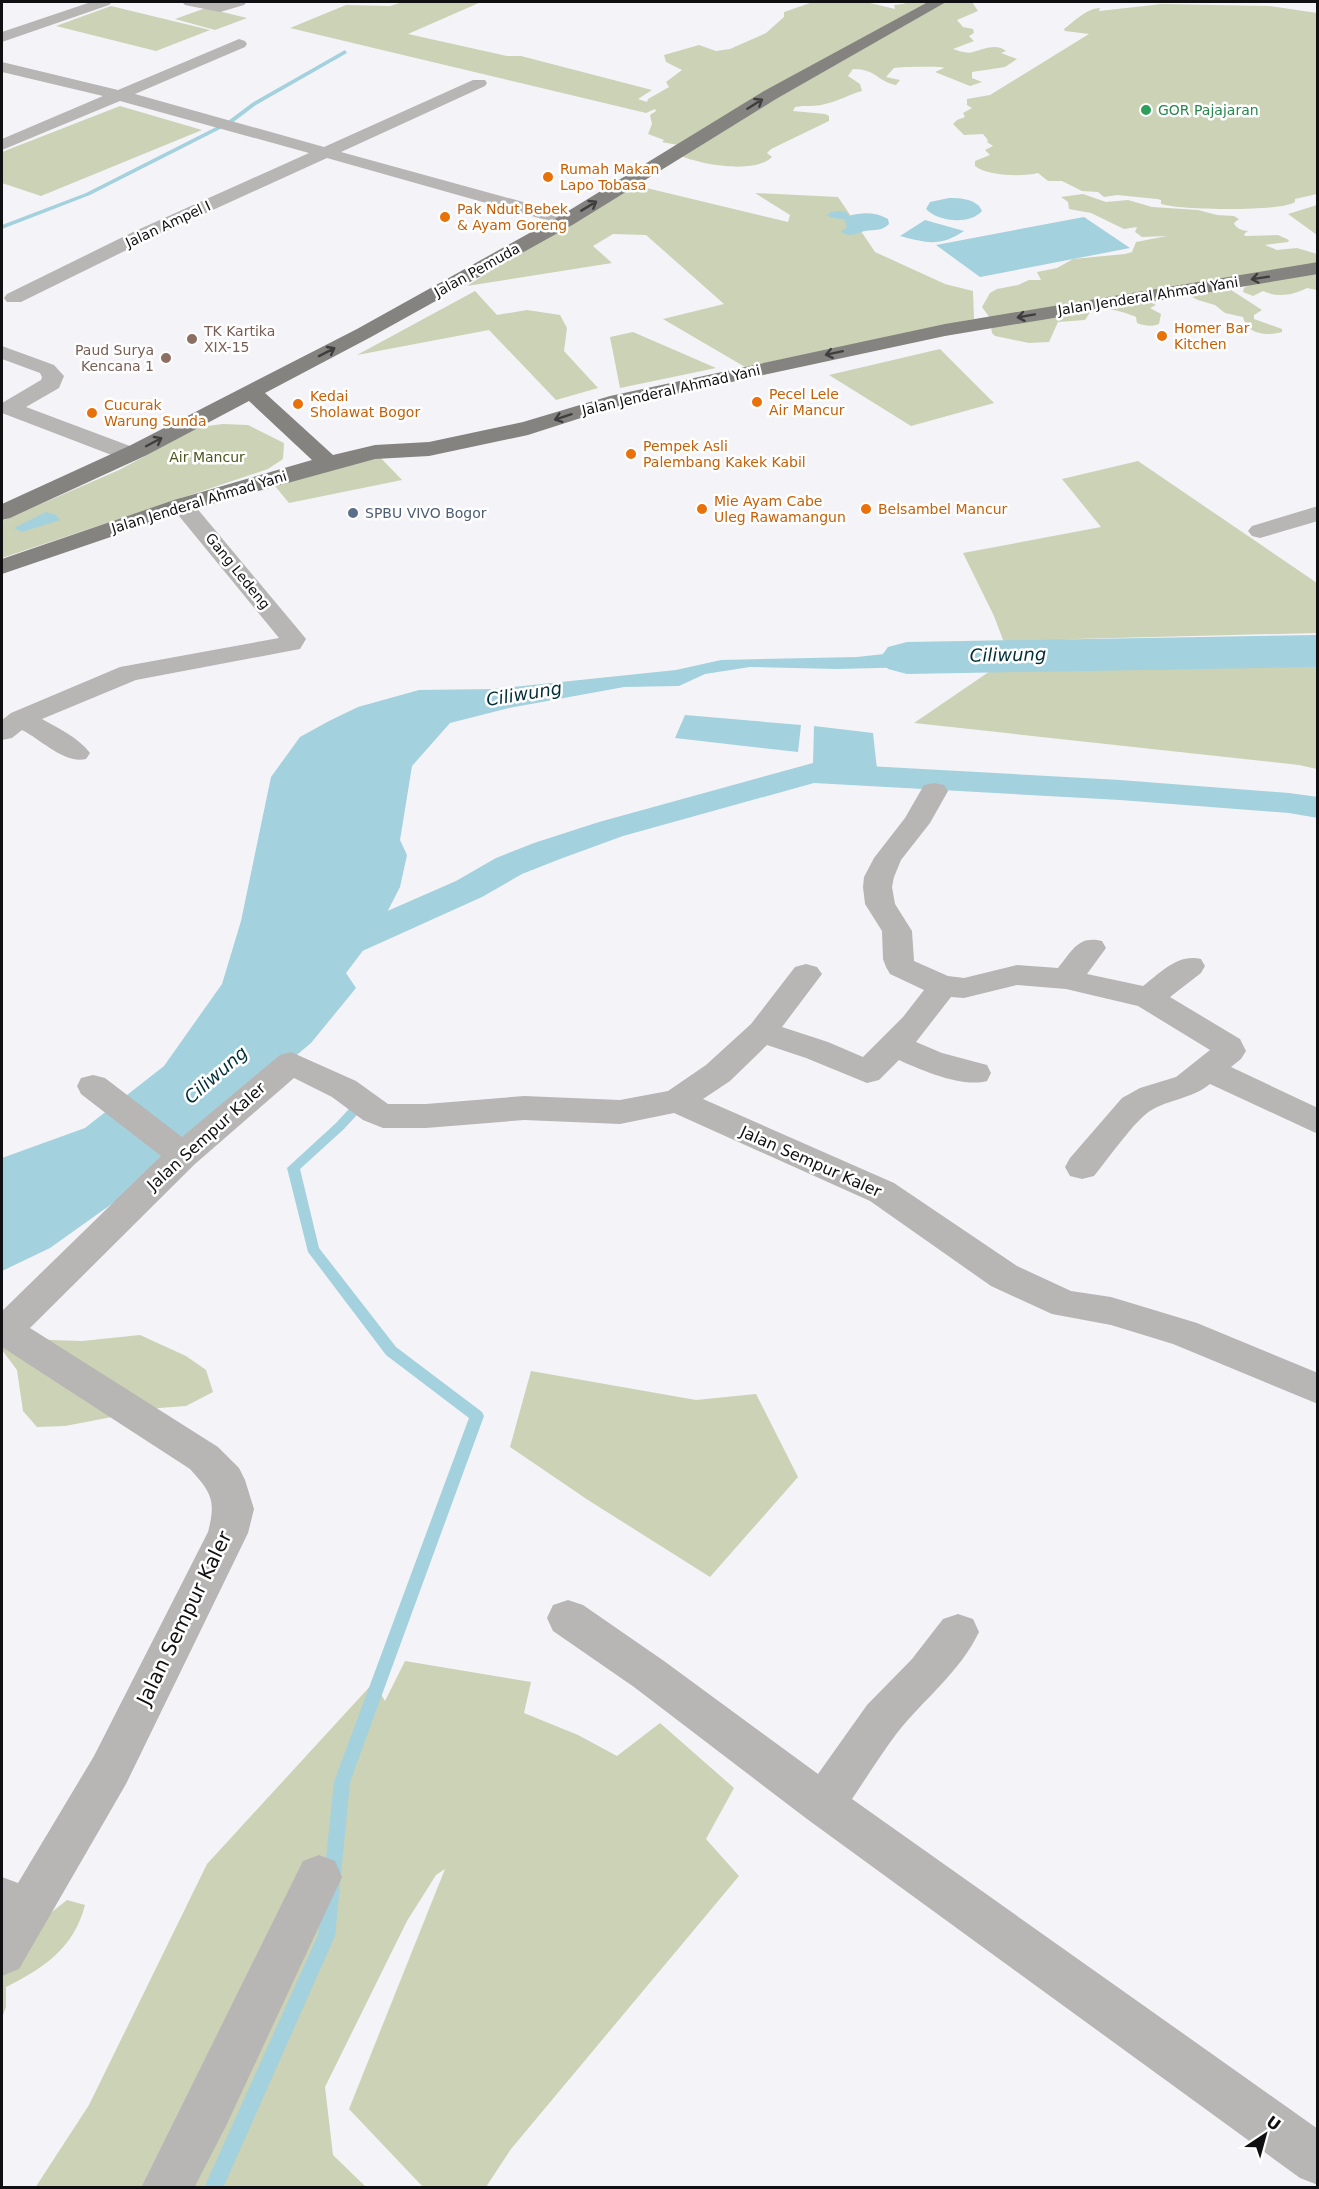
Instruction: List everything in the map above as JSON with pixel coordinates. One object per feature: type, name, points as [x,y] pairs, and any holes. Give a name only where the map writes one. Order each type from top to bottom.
[{"type":"main road","name":"Jalan Pemuda","points":[[2,513],[130,454],[364,333],[567,220],[770,95],[938,2]]},
{"type":"main road","name":"Jalan Jenderal Ahmad Yani","points":[[2,567],[182,506],[328,463],[375,452],[429,449],[528,428],[610,402],[945,330],[1317,268]]},
{"type":"main road","points":[[251,391],[328,463]]},
{"type":"main road","points":[[2,488],[64,486]]},
{"type":"street","points":[[56,2],[86,8]]},
{"type":"street","points":[[2,37],[104,2]]},
{"type":"street","points":[[190,2],[220,8],[239,2]]},
{"type":"street","points":[[2,145],[239,44]]},
{"type":"street","points":[[2,67],[119,95],[567,220]]},
{"type":"street","name":"Jalan Ampel I","points":[[14,298],[140,236],[479,83]]},
{"type":"street","points":[[2,352],[46,369],[53,376],[51,383],[9,408],[130,454]]},
{"type":"street","name":"Gang Ledeng","points":[[11,726],[129,673],[291,644],[293,639],[198,521],[182,506]]},
{"type":"street","points":[[1260,531],[1317,513]]},
{"type":"street","points":[[11,726],[50,734],[76,753]]},
{"type":"street","points":[[934,791],[915,825],[895,848],[880,871],[877,889],[882,908],[892,920],[899,939],[898,963],[905,970],[943,987],[964,988],[1017,975],[1066,979],[1148,998],[1230,1047],[1230,1051],[1188,1085],[1152,1096],[1134,1106],[1082,1167]]},
{"type":"street","points":[[1066,979],[1091,948]]},
{"type":"street","points":[[1148,998],[1190,966]]},
{"type":"street","points":[[677,1101],[718,1073],[762,1032],[806,974]]},
{"type":"street","points":[[762,1032],[817,1050],[867,1072],[914,1025],[943,987]]},
{"type":"street","points":[[895,1045],[932,1062],[975,1073]]},
{"type":"street","name":"Jalan Sempur Kaler","points":[[2,1953],[13,1906],[110,1770],[228,1533],[234,1509],[225,1480],[204,1458],[3,1332],[181,1154],[291,1063],[344,1089],[383,1116],[426,1116],[524,1108],[620,1112],[677,1101],[882,1192],[1004,1276],[1065,1304],[1111,1311],[1184,1333],[1317,1389]]},
{"type":"street","points":[[1206,1069],[1317,1122]]},
{"type":"street","points":[[93,1086],[181,1154]]},
{"type":"street","points":[[568,1618],[649,1674],[823,1804],[1317,2160]]},
{"type":"street","points":[[823,1804],[882,1719],[927,1672],[958,1632]]},
{"type":"street","points":[[166,2187],[208,2108],[319,1877]]},
{"type":"green space","points":[[403,2],[481,2],[408,34],[507,56],[521,56],[652,90],[638,99],[647,102],[648,99],[669,87],[666,82],[682,70],[666,62],[664,55],[699,45],[716,51],[730,49],[766,33],[784,17],[784,12],[813,2],[866,2],[895,9],[894,5],[908,2],[972,2],[978,11],[957,20],[963,27],[973,29],[974,33],[969,36],[974,41],[953,49],[968,53],[999,47],[1006,51],[1001,53],[1017,59],[1005,67],[972,72],[972,78],[982,82],[970,86],[935,72],[944,68],[941,67],[894,68],[886,77],[900,80],[896,85],[867,71],[853,69],[848,76],[860,84],[862,91],[821,105],[795,107],[793,111],[825,114],[829,116],[829,121],[771,149],[767,153],[772,157],[764,162],[753,166],[726,166],[699,162],[678,155],[678,145],[662,142],[664,140],[648,134],[652,124],[650,115],[656,111],[655,109],[646,113],[290,28],[346,5],[390,6]]},
{"type":"green space","name":"GOR Pajajaran","points":[[1162,4],[1270,6],[1317,13],[1317,194],[1295,199],[1295,202],[1286,205],[1271,207],[1188,208],[1161,204],[1161,200],[1157,199],[1117,195],[1104,197],[1098,192],[1082,191],[1062,181],[1048,181],[1038,173],[1005,175],[988,172],[975,166],[975,161],[990,155],[985,150],[993,146],[987,142],[983,134],[964,135],[953,124],[965,117],[963,113],[972,108],[967,105],[967,99],[990,95],[1089,34],[1064,29],[1090,11],[1100,8],[1099,11]]},
{"type":"green space","points":[[111,6],[210,30],[156,51],[56,26]]},
{"type":"green space","points":[[206,8],[247,18],[215,30],[175,19]]},
{"type":"green space","points":[[120,106],[202,130],[41,196],[2,183],[2,152]]},
{"type":"green space","points":[[634,185],[788,222],[790,215],[755,193],[838,197],[875,252],[945,284],[973,291],[974,319],[745,367],[663,319],[724,304],[646,235],[613,234],[593,246],[612,263],[467,286],[562,225]]},
{"type":"green space","points":[[1083,194],[1106,202],[1128,200],[1152,207],[1198,210],[1217,215],[1234,216],[1239,219],[1234,223],[1236,226],[1248,231],[1244,234],[1245,236],[1278,235],[1289,240],[1288,242],[1265,245],[1277,250],[1297,248],[1317,254],[1317,290],[1307,288],[1280,295],[1263,291],[1253,296],[1243,292],[1244,288],[1250,284],[1228,288],[1262,310],[1254,315],[1254,319],[1282,329],[1282,332],[1276,333],[1264,334],[1253,331],[1245,323],[1243,317],[1225,313],[1215,305],[1173,288],[1143,291],[1148,301],[1156,305],[1150,308],[1161,314],[1159,324],[1156,325],[1140,324],[1132,315],[1100,309],[1091,312],[1085,320],[1058,322],[1049,342],[1029,343],[995,336],[992,333],[990,318],[982,307],[990,293],[1029,280],[1041,280],[1037,272],[1057,268],[1073,259],[1125,254],[1132,252],[1136,242],[1167,236],[1142,237],[1135,232],[1137,227],[1124,229],[1091,213],[1069,209],[1068,202],[1061,197]]},
{"type":"green space","points":[[1317,205],[1317,235],[1288,214]]},
{"type":"green space","points":[[475,291],[497,315],[527,310],[560,315],[567,328],[564,351],[598,388],[556,400],[489,330],[357,355]]},
{"type":"green space","points":[[633,332],[716,368],[620,388],[610,337]]},
{"type":"green space","points":[[940,349],[994,403],[911,426],[829,375]]},
{"type":"green space","name":"Air Mancur","points":[[223,424],[248,425],[284,443],[283,459],[268,469],[2,558],[2,521],[119,470],[199,427]]},
{"type":"green space","points":[[375,452],[402,480],[289,503],[270,480]]},
{"type":"green space","points":[[1138,461],[1317,583],[1317,633],[1074,639],[1005,645],[994,616],[963,553],[1101,527],[1062,479]]},
{"type":"green space","points":[[1317,651],[1317,769],[1299,765],[914,723],[999,665],[1002,655]]},
{"type":"green space","points":[[2,1321],[25,1336],[51,1340],[82,1341],[140,1335],[186,1356],[206,1370],[213,1392],[186,1406],[159,1408],[65,1426],[37,1427],[23,1411],[17,1370],[2,1350]]},
{"type":"green space","points":[[531,1371],[696,1400],[756,1394],[798,1477],[710,1577],[588,1500],[510,1447]]},
{"type":"green space","points":[[405,1661],[531,1682],[524,1713],[578,1735],[617,1756],[660,1723],[734,1788],[706,1839],[739,1876],[511,2149],[486,2187],[423,2187],[349,2109],[445,1869],[436,1875],[407,1921],[325,2087],[333,2155],[366,2187],[35,2188],[89,2105],[207,1864],[374,1682],[385,1701]]},
{"type":"green space","points":[[67,1900],[85,1905],[73,1933],[56,1955],[45,1964],[6,1987],[6,2007],[2,2018],[2,1943],[20,1937]]},
{"type":"water","points":[[949,198],[973,202],[982,211],[970,218],[954,220],[938,217],[926,209],[930,202]]},
{"type":"water","points":[[838,211],[846,212],[849,216],[864,213],[879,215],[888,219],[889,224],[880,229],[848,235],[841,232],[847,227],[844,219],[827,215]]},
{"type":"water","points":[[1084,217],[1130,248],[980,277],[936,245]]},
{"type":"water","points":[[925,220],[964,231],[948,240],[933,242],[900,236]]},
{"type":"water","points":[[46,512],[56,515],[60,520],[22,532],[14,528]]},
{"type":"water","points":[[1005,645],[999,665],[837,669],[750,667],[705,674],[679,686],[624,687],[509,708],[450,723],[412,766],[400,840],[407,855],[400,887],[377,932],[346,973],[356,988],[311,1043],[158,1171],[50,1248],[2,1271],[2,1158],[85,1128],[164,1066],[222,984],[241,921],[271,777],[300,737],[358,707],[419,690],[494,689],[676,670],[721,660],[857,657],[921,650]]},
{"type":"water","points":[[685,715],[801,725],[798,752],[675,738]]},
{"type":"water","points":[[814,726],[873,733],[877,769],[813,765]]},
{"type":"waterway","points":[[2,227],[88,194],[230,122],[254,104],[345,52]]},
{"type":"waterway","name":"Ciliwung","points":[[1307,650],[1318,658]]},
{"type":"waterway","name":"Ciliwung","points":[[907,658],[1318,651]]},
{"type":"waterway","points":[[325,953],[469,889],[509,866],[547,851],[611,829],[813,773],[1120,790],[1289,803],[1318,808]]},
{"type":"waterway","points":[[213,2188],[326,1936],[342,1782],[477,1416],[391,1351],[313,1249],[293,1168],[340,1126],[363,1101]]},
{"type":"place","name":"GOR Pajajaran","points":[[1146,110]]},
{"type":"place","name":"Rumah Makan Lapo Tobasa","points":[[548,177]]},
{"type":"place","name":"Pak Ndut Bebek & Ayam Goreng","points":[[445,217]]},
{"type":"place","name":"Homer Bar Kitchen","points":[[1162,336]]},
{"type":"place","name":"TK Kartika XIX-15","points":[[192,339]]},
{"type":"place","name":"Paud Surya Kencana 1","points":[[166,358]]},
{"type":"place","name":"Pecel Lele Air Mancur","points":[[757,402]]},
{"type":"place","name":"Kedai Sholawat Bogor","points":[[298,404]]},
{"type":"place","name":"Cucurak Warung Sunda","points":[[92,413]]},
{"type":"place","name":"Pempek Asli Palembang Kakek Kabil","points":[[631,454]]},
{"type":"place","name":"Mie Ayam Cabe Uleg Rawamangun","points":[[702,509]]},
{"type":"place","name":"Belsambel Mancur","points":[[866,509]]},
{"type":"place","name":"SPBU VIVO Bogor","points":[[353,513]]}]
